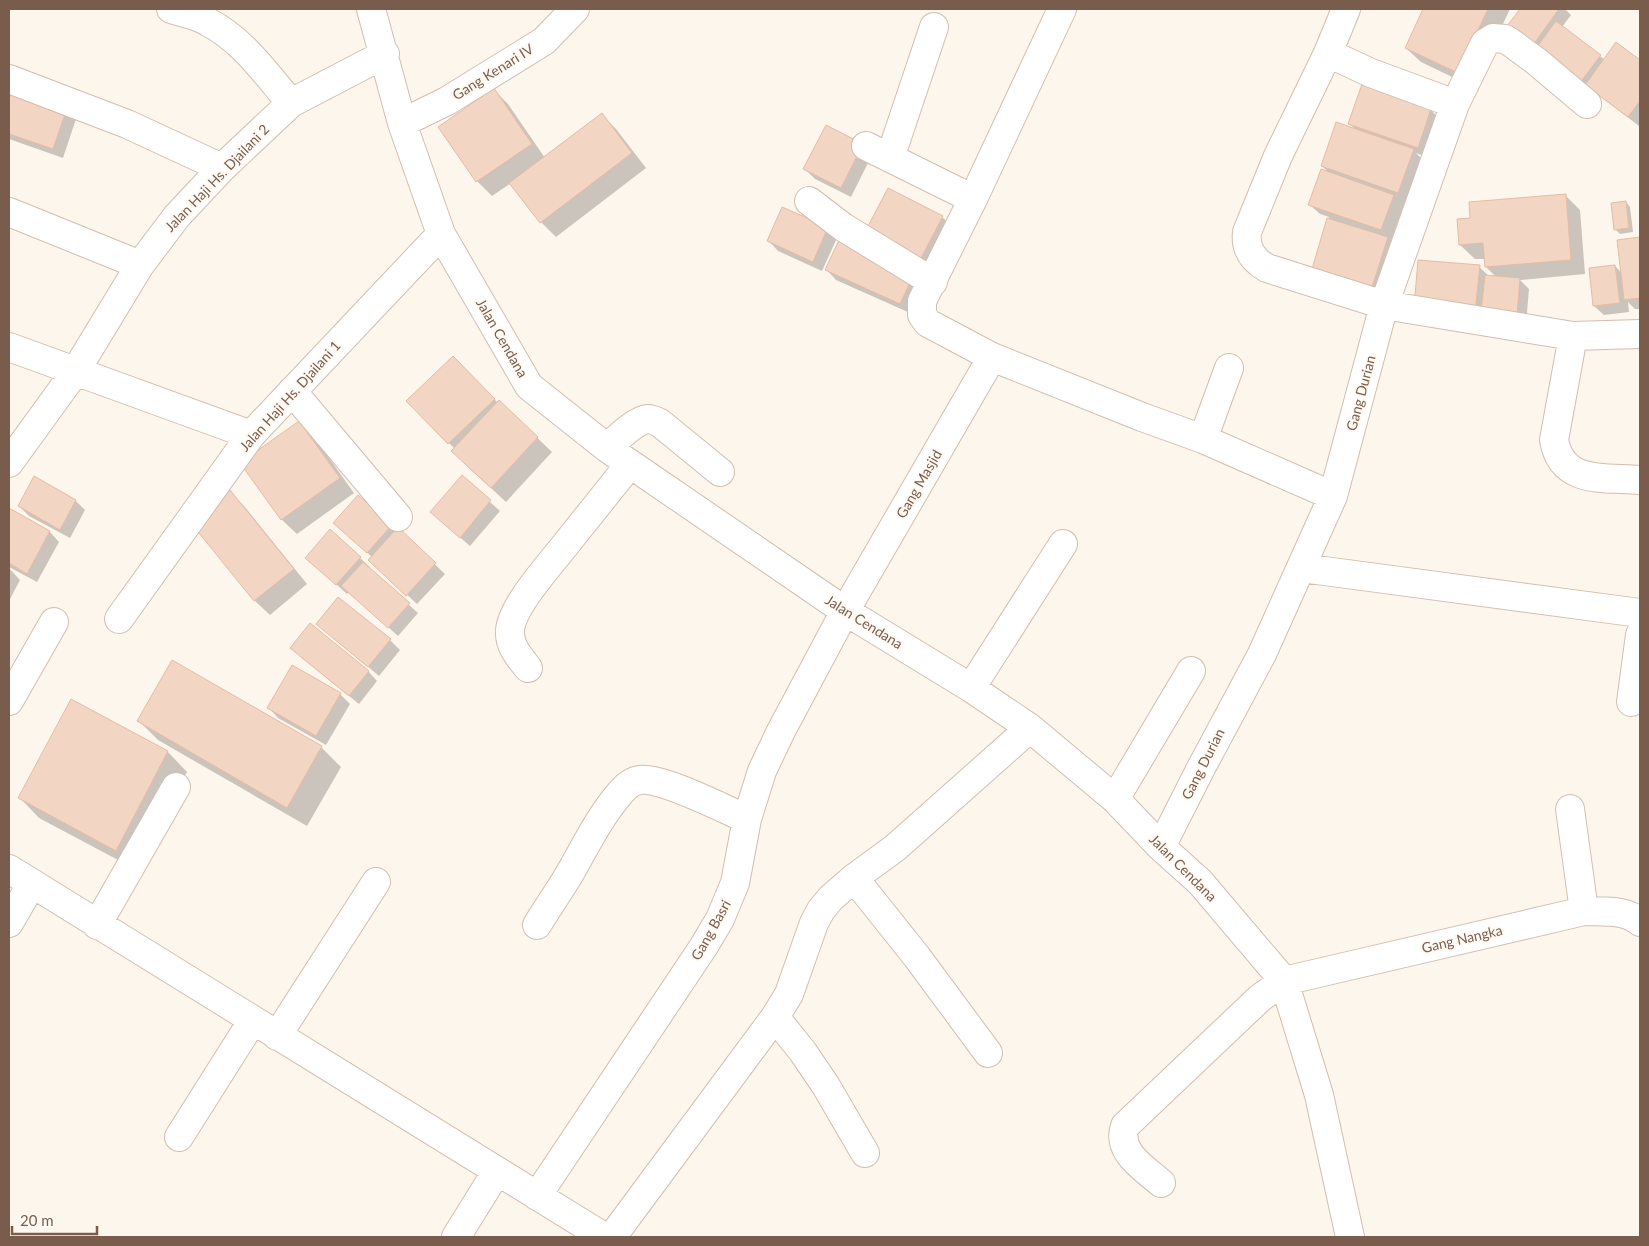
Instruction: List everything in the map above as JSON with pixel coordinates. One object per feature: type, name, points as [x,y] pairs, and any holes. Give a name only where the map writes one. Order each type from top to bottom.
[{"type":"street","points":[[171,9],[206,20],[223,30],[239,43],[291,103]]},
{"type":"street","name":"Jalan Cendana","points":[[371,9],[402,123],[441,234],[529,386],[607,448],[845,611],[971,688],[1030,728],[1115,799],[1161,847],[1200,882],[1284,981],[1319,1095],[1350,1237]]},
{"type":"street","name":"Gang Kenari IV","points":[[402,123],[448,101],[544,41],[575,9]]},
{"type":"street","points":[[1062,9],[973,200],[922,301],[924,320],[992,357],[1142,417],[1203,439],[1334,496]]},
{"type":"street","points":[[1346,9],[1328,53],[1278,156],[1247,232],[1246,241],[1254,258],[1268,268],[1384,304],[1573,336],[1640,334]]},
{"type":"street","points":[[934,27],[878,152],[973,200]]},
{"type":"street","name":"Gang Durian","points":[[1161,847],[1262,654],[1334,496],[1384,304],[1455,104],[1485,43],[1493,38],[1505,39],[1536,61],[1587,104]]},
{"type":"street","points":[[1328,53],[1371,73],[1455,104]]},
{"type":"street","name":"Jalan Haji Hs. Djailani 2","points":[[9,463],[75,372],[140,265],[177,216],[222,168],[291,103],[384,54]]},
{"type":"street","points":[[9,78],[127,124],[222,168]]},
{"type":"street","points":[[809,201],[843,227],[933,282]]},
{"type":"street","points":[[9,212],[140,265]]},
{"type":"street","name":"Jalan Haji Hs. Djailani 1","points":[[119,619],[251,435],[441,234]]},
{"type":"street","points":[[1573,336],[1554,440],[1556,449],[1565,465],[1573,472],[1593,477],[1640,480]]},
{"type":"street","points":[[9,347],[251,435]]},
{"type":"street","name":"Gang Masjid","points":[[845,611],[992,357]]},
{"type":"street","points":[[1203,439],[1229,368]]},
{"type":"street","points":[[292,391],[398,517]]},
{"type":"street","points":[[607,448],[636,424],[642,420],[650,419],[660,423],[720,472]]},
{"type":"street","points":[[528,668],[518,656],[511,642],[512,621],[530,590],[630,464]]},
{"type":"street","points":[[971,688],[1063,544]]},
{"type":"street","points":[[1302,568],[1640,613]]},
{"type":"street","name":"Gang Basri","points":[[537,1196],[704,946],[720,919],[735,883],[747,819],[762,771],[781,731],[845,611]]},
{"type":"street","points":[[9,701],[54,622]]},
{"type":"street","points":[[1631,702],[1640,635]]},
{"type":"street","points":[[1115,799],[1191,671]]},
{"type":"street","points":[[612,1237],[775,1017],[789,994],[814,923],[830,898],[895,848],[1030,728]]},
{"type":"street","points":[[537,925],[596,827],[621,791],[630,783],[639,780],[651,780],[684,791],[747,819]]},
{"type":"street","points":[[97,925],[176,787]]},
{"type":"street","points":[[1570,809],[1584,911]]},
{"type":"street","points":[[9,869],[604,1237]]},
{"type":"street","points":[[854,878],[917,957],[988,1052]]},
{"type":"street","points":[[277,1036],[376,882]]},
{"type":"street","points":[[9,923],[32,883]]},
{"type":"street","name":"Gang Nangka","points":[[1284,981],[1584,911],[1618,912],[1640,922]]},
{"type":"street","points":[[1161,1183],[1128,1153],[1123,1143],[1122,1134],[1125,1126],[1260,998],[1284,981]]},
{"type":"street","points":[[775,1017],[803,1052],[826,1086],[865,1153]]},
{"type":"street","points":[[178,1138],[253,1020]]},
{"type":"street","points":[[456,1237],[498,1171]]},
{"type":"building","points":[[1423,9],[1488,9],[1458,73],[1405,48]]},
{"type":"building","points":[[1520,9],[1559,9],[1533,45],[1507,26]]},
{"type":"building","points":[[1556,21],[1601,55],[1579,84],[1534,51]]},
{"type":"building","points":[[1616,42],[1640,60],[1640,101],[1628,117],[1585,85]]},
{"type":"building","points":[[1362,84],[1431,109],[1418,148],[1348,124]]},
{"type":"building","points":[[494,88],[532,144],[476,182],[438,127]]},
{"type":"building","points":[[12,90],[67,108],[53,149],[9,134],[9,99]]},
{"type":"building","points":[[602,113],[632,153],[540,223],[509,183]]},
{"type":"building","points":[[1336,122],[1414,149],[1398,193],[1321,166]]},
{"type":"building","points":[[826,125],[863,144],[841,188],[803,169]]},
{"type":"building","points":[[1321,169],[1394,195],[1381,230],[1308,205]]},
{"type":"building","points":[[888,188],[943,216],[920,260],[865,232]]},
{"type":"building","points":[[1566,194],[1571,260],[1485,267],[1483,243],[1459,245],[1457,219],[1470,218],[1469,202]]},
{"type":"building","points":[[1626,201],[1629,228],[1614,230],[1611,203]]},
{"type":"building","points":[[782,207],[828,227],[813,262],[767,241]]},
{"type":"building","points":[[1327,218],[1388,237],[1372,287],[1312,269]]},
{"type":"building","points":[[1640,237],[1640,298],[1624,300],[1617,240]]},
{"type":"building","points":[[839,240],[914,274],[900,304],[825,270]]},
{"type":"building","points":[[1418,260],[1480,265],[1475,313],[1414,307]]},
{"type":"building","points":[[1615,265],[1620,303],[1593,306],[1589,268]]},
{"type":"building","points":[[1485,275],[1520,278],[1517,315],[1481,312]]},
{"type":"building","points":[[453,356],[495,399],[448,444],[406,401]]},
{"type":"building","points":[[499,400],[538,437],[491,488],[451,451]]},
{"type":"building","points":[[299,421],[340,478],[281,520],[240,463]]},
{"type":"building","points":[[462,475],[491,500],[460,538],[430,512]]},
{"type":"building","points":[[34,476],[76,500],[60,530],[18,506]]},
{"type":"building","points":[[230,490],[294,569],[254,601],[190,522]]},
{"type":"building","points":[[358,495],[392,525],[367,553],[333,523]]},
{"type":"building","points":[[9,508],[50,531],[27,574],[9,563]]},
{"type":"building","points":[[398,527],[436,563],[406,596],[368,560]]},
{"type":"building","points":[[330,529],[361,557],[336,585],[305,558]]},
{"type":"building","points":[[363,562],[410,603],[388,628],[341,586]]},
{"type":"building","points":[[338,597],[391,639],[368,667],[316,624]]},
{"type":"building","points":[[310,623],[369,671],[349,696],[290,648]]},
{"type":"building","points":[[172,660],[322,746],[287,808],[137,721]]},
{"type":"building","points":[[292,665],[341,693],[316,736],[267,708]]},
{"type":"building","points":[[71,699],[168,751],[116,851],[18,798]]}]
